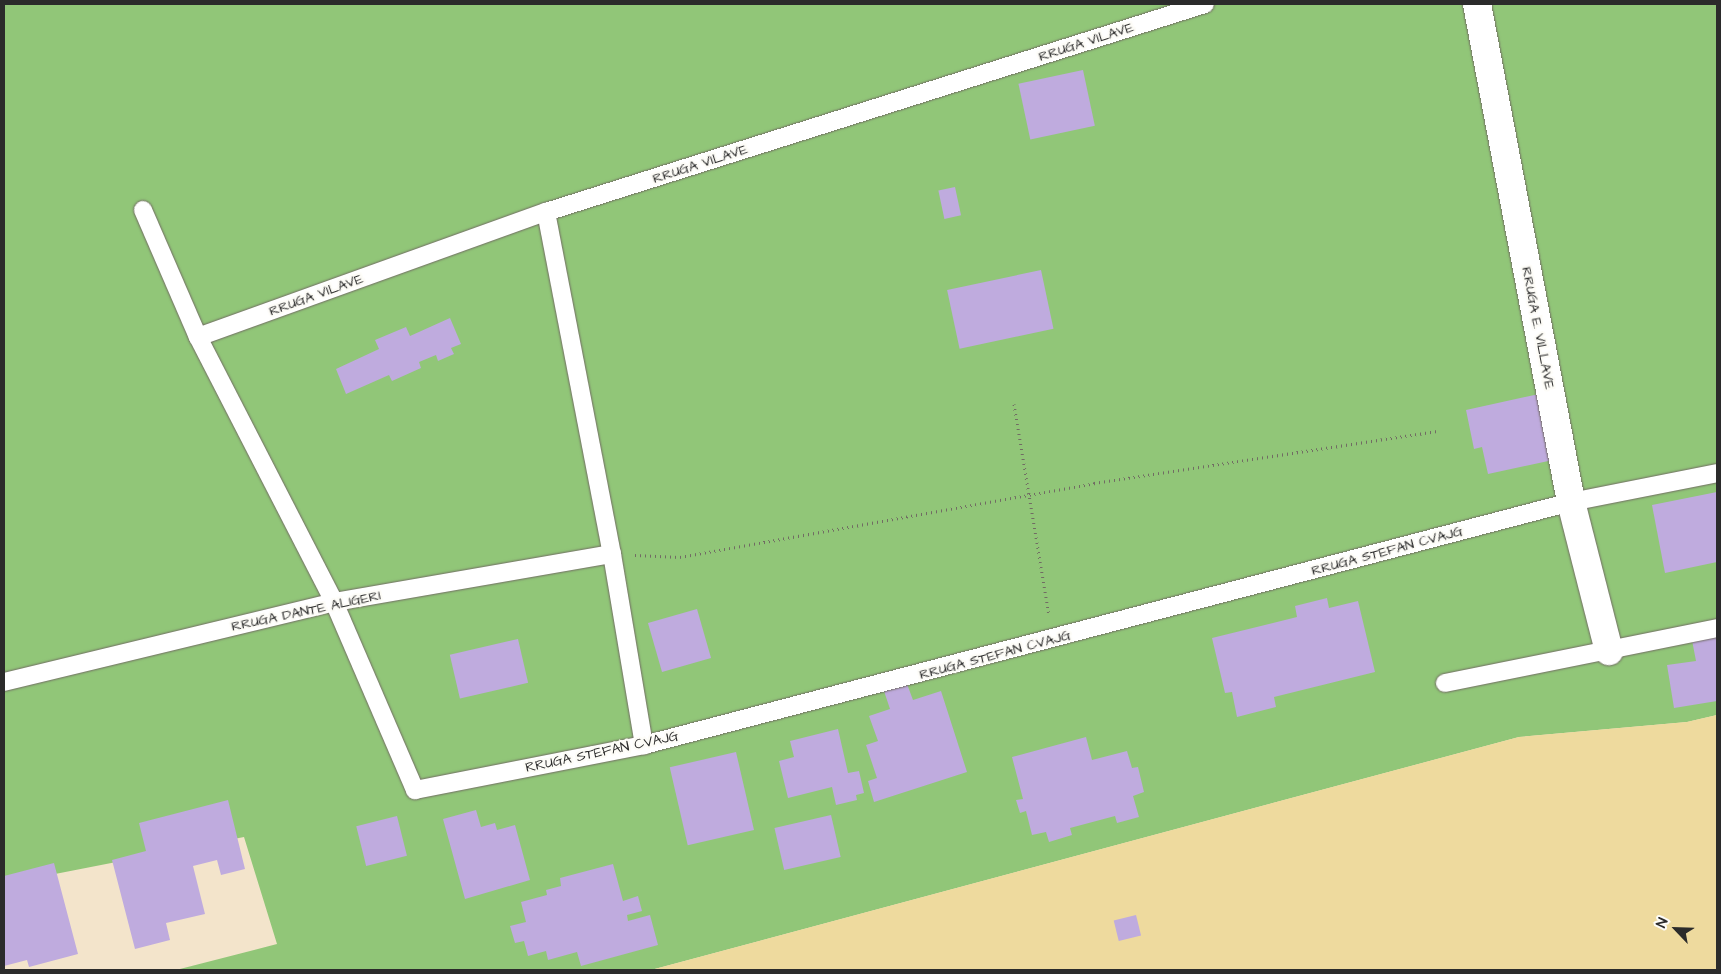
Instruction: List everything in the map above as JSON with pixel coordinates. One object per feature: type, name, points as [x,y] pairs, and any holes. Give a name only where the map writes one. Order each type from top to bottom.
[{"type":"street","name":"RRUGA E. VILLAVE","points":[[1477,4],[1571,502],[1609,651]]},
{"type":"lane","name":"RRUGA VILAVE","points":[[198,337],[546,212],[1205,4]]},
{"type":"lane","points":[[143,210],[198,337],[334,602]]},
{"type":"lane","points":[[546,212],[612,554],[644,745]]},
{"type":"lane","name":"RRUGA STEFAN CVAJG","points":[[334,602],[416,790],[644,745],[1053,640],[1571,502],[1717,473]]},
{"type":"lane","name":"RRUGA DANTE ALIGERI","points":[[4,682],[334,602],[612,554]]},
{"type":"lane","points":[[1445,683],[1717,628]]},
{"type":"path","points":[[1014,404],[1053,640]]},
{"type":"path","points":[[612,554],[680,557],[1030,494],[1438,431]]},
{"type":"green space","points":[[4,4],[1717,4],[1717,715],[1687,722],[1519,737],[651,970],[176,970],[277,944],[244,837],[4,884]]},
{"type":"sand","points":[[1717,715],[1717,970],[651,970],[1519,737],[1687,722]]},
{"type":"building","points":[[1083,70],[1095,126],[1030,139],[1018,84]]},
{"type":"building","points":[[955,187],[961,215],[944,219],[938,191]]},
{"type":"building","points":[[1041,270],[1053,329],[960,349],[947,290]]},
{"type":"building","points":[[450,318],[461,344],[451,348],[454,354],[438,361],[436,355],[419,362],[421,368],[392,381],[389,375],[346,394],[336,369],[379,349],[375,340],[406,327],[410,336]]},
{"type":"building","points":[[1539,394],[1553,460],[1488,474],[1482,447],[1474,449],[1466,410]]},
{"type":"building","points":[[1717,492],[1717,562],[1665,573],[1652,505]]},
{"type":"building","points":[[1327,598],[1329,608],[1358,601],[1375,672],[1274,697],[1276,707],[1237,717],[1232,692],[1225,693],[1212,638],[1297,617],[1295,606]]},
{"type":"building","points":[[697,609],[711,658],[662,672],[648,623]]},
{"type":"building","points":[[1717,631],[1717,701],[1674,708],[1667,665],[1696,661],[1691,635]]},
{"type":"building","points":[[518,639],[528,683],[460,699],[450,655]]},
{"type":"building","points":[[907,684],[913,700],[941,691],[967,772],[874,802],[868,781],[877,778],[866,745],[878,741],[869,716],[890,709],[884,691]]},
{"type":"building","points":[[838,729],[848,773],[859,771],[864,793],[856,795],[857,800],[836,805],[832,787],[788,798],[779,761],[794,757],[790,741]]},
{"type":"building","points":[[1086,737],[1092,760],[1127,751],[1132,768],[1138,767],[1144,792],[1133,796],[1139,817],[1117,823],[1115,816],[1070,828],[1072,835],[1049,842],[1046,832],[1032,835],[1026,811],[1020,813],[1016,800],[1023,799],[1012,757]]},
{"type":"building","points":[[736,752],[754,830],[688,845],[670,767]]},
{"type":"building","points":[[228,800],[245,869],[221,875],[217,860],[193,866],[205,914],[166,923],[170,940],[135,949],[112,860],[146,851],[139,823]]},
{"type":"building","points":[[476,810],[481,827],[495,823],[497,830],[515,825],[530,880],[465,899],[443,819]]},
{"type":"building","points":[[831,815],[841,857],[784,870],[774,828]]},
{"type":"building","points":[[397,816],[407,856],[366,866],[356,826]]},
{"type":"building","points":[[54,863],[78,954],[29,967],[27,960],[4,966],[4,876]]},
{"type":"building","points":[[613,864],[623,901],[638,896],[642,911],[627,915],[628,921],[650,915],[658,945],[581,966],[577,952],[548,960],[546,951],[528,956],[524,941],[515,943],[510,926],[526,922],[521,902],[547,895],[546,890],[561,886],[560,878]]},
{"type":"building","points":[[1136,915],[1141,935],[1119,941],[1114,921]]}]
